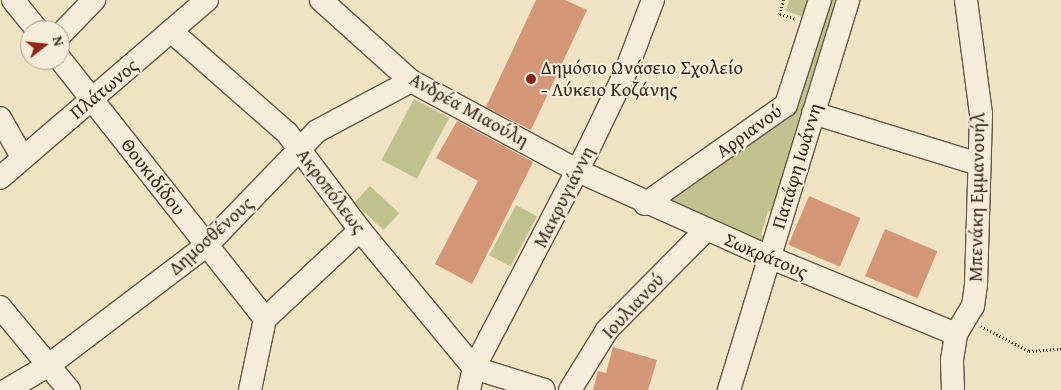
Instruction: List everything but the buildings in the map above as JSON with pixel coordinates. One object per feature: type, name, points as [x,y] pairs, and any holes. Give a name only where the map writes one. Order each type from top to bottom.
[{"type":"street","points":[[13,0],[29,20]]},
{"type":"street","points":[[70,25],[94,0]]},
{"type":"street","name":"Πλάτωνος","points":[[0,178],[22,157],[92,100],[207,0]]},
{"type":"street","name":"Ανδρέα Μιαούλη","points":[[322,0],[411,80],[578,171]]},
{"type":"street","name":"Μακρυγιάννη","points":[[469,390],[474,368],[578,171],[626,71],[653,0]]},
{"type":"street","name":"Αρριανού","points":[[645,204],[786,105],[820,0]]},
{"type":"street","name":"Παπάφη Ιωάννη","points":[[729,390],[848,0]]},
{"type":"street","name":"Μπενάκη Εμμανουήλ","points":[[953,390],[952,360],[956,334],[973,306],[976,284],[981,114],[966,0]]},
{"type":"street","name":"Ακροπόλεως","points":[[170,31],[264,111],[300,151],[360,230],[474,368]]},
{"type":"street","name":"Θουκιδίδου","points":[[69,70],[265,319]]},
{"type":"street","name":"Δημοσθένους","points":[[7,390],[50,365],[207,245],[300,151],[317,131],[334,120],[411,80]]},
{"type":"street","points":[[813,113],[979,164]]},
{"type":"street","points":[[0,118],[22,157]]},
{"type":"street","name":"Σωκράτους","points":[[578,171],[645,204],[769,258],[956,334]]},
{"type":"street","points":[[250,390],[265,319],[360,230]]},
{"type":"street","name":"Ιουλιανού","points":[[570,390],[607,330],[706,230]]},
{"type":"street","points":[[0,307],[69,390]]},
{"type":"street","points":[[474,368],[544,390]]},
{"type":"path","points":[[784,0],[780,14],[812,24]]},
{"type":"path","points":[[979,325],[1029,351],[1061,349]]},
{"type":"green space","points":[[789,0],[812,0],[807,18],[786,11]]},
{"type":"green space","points":[[825,0],[840,0],[775,213],[768,211],[761,235],[767,237],[765,245],[661,204],[779,122]]},
{"type":"green space","points":[[414,99],[449,118],[417,179],[382,160]]},
{"type":"green space","points":[[370,186],[399,213],[384,230],[354,203]]},
{"type":"green space","points":[[516,205],[537,216],[510,267],[489,255]]},
{"type":"place","name":"Δημόσιο Ωνάσειο Σχολείο - Λύκειο Κοζάνης","points":[[531,79]]}]
